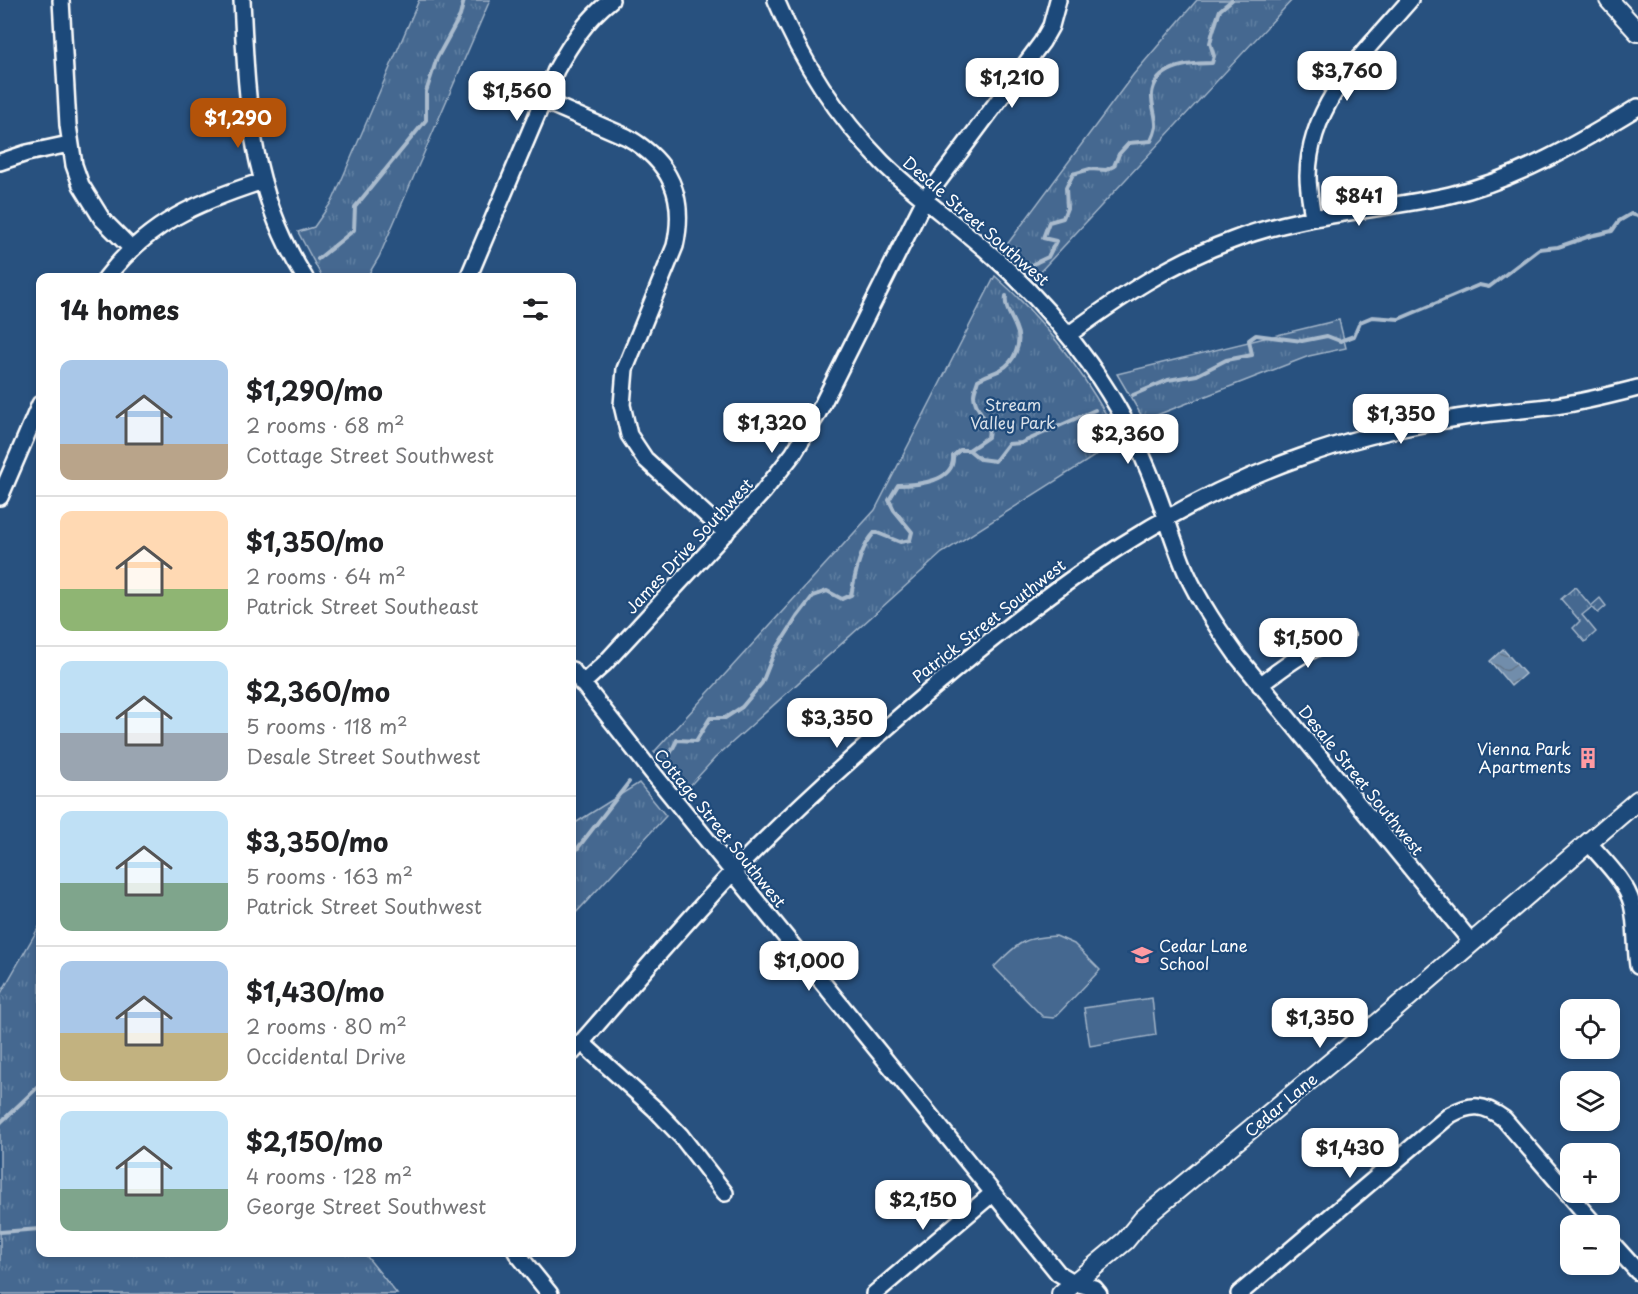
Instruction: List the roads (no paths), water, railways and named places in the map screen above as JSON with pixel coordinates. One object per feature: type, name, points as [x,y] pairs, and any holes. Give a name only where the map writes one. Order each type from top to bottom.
[{"type":"main road","points":[[1609,0],[1638,32]]},
{"type":"main road","name":"Cedar Lane","points":[[1070,1290],[1125,1241],[1143,1219],[1231,1147],[1638,800]]},
{"type":"street","points":[[61,0],[69,144],[74,165],[90,202],[102,219],[132,249]]},
{"type":"street","points":[[242,0],[250,122],[263,181],[285,241],[302,273]]},
{"type":"street","points":[[470,273],[570,44],[591,18],[611,0]]},
{"type":"street","name":"Desale Street Southwest","points":[[776,0],[801,53],[821,87],[844,118],[884,164],[1021,281],[1068,335],[1120,413],[1148,470],[1180,557],[1201,601],[1219,631],[1260,685],[1472,943]]},
{"type":"street","name":"James Drive Southwest","points":[[582,684],[605,663],[726,533],[793,454],[817,415],[925,200],[1042,42],[1058,0]]},
{"type":"street","points":[[1312,217],[1308,184],[1311,152],[1325,107],[1347,72],[1410,0]]},
{"type":"street","points":[[544,101],[640,144],[658,160],[670,178],[677,199],[679,230],[675,246],[625,369],[622,405],[629,435],[645,459],[726,533]]},
{"type":"street","points":[[1068,335],[1143,282],[1234,239],[1312,217],[1395,206],[1483,185],[1545,160],[1582,141],[1638,107]]},
{"type":"street","points":[[0,162],[27,153],[69,144]]},
{"type":"street","points":[[110,273],[132,249],[164,224],[196,205],[263,181]]},
{"type":"street","name":"Patrick Street Southwest","points":[[576,1047],[733,873],[825,783],[891,723],[995,636],[1078,573],[1165,517],[1248,477],[1302,456],[1353,440],[1447,419],[1572,403],[1638,387]]},
{"type":"street","points":[[0,497],[7,461],[36,411]]},
{"type":"street","points":[[1260,685],[1300,655],[1317,646],[1346,636]]},
{"type":"street","name":"Cottage Street Southwest","points":[[576,676],[733,873],[1059,1273],[1070,1290],[1094,1288],[1099,1294]]},
{"type":"street","points":[[1588,842],[1630,897],[1638,966]]},
{"type":"street","points":[[576,1047],[655,1109],[725,1193]]},
{"type":"street","points":[[1239,1294],[1450,1115],[1463,1108],[1479,1107],[1492,1110],[1504,1119],[1587,1215]]},
{"type":"street","points":[[874,1294],[993,1193]]},
{"type":"street","points":[[1620,1252],[1638,1272]]},
{"type":"street","points":[[520,1257],[550,1294]]},
{"type":"water","points":[[1503,649],[1525,674],[1511,686],[1490,661]]},
{"type":"waterway","points":[[318,259],[354,230],[355,207],[426,120],[426,92],[437,58],[460,16],[464,0]]},
{"type":"waterway","points":[[1033,264],[1048,257],[1056,241],[1043,238],[1049,222],[1063,218],[1067,208],[1066,188],[1073,174],[1090,169],[1106,170],[1114,166],[1119,154],[1129,143],[1151,141],[1156,127],[1152,98],[1155,85],[1160,77],[1175,68],[1212,63],[1214,56],[1210,43],[1213,31],[1220,10],[1232,0]]},
{"type":"waterway","points":[[1133,395],[1168,380],[1197,375],[1226,360],[1252,355],[1249,340],[1256,335],[1302,341],[1327,336],[1340,341],[1354,336],[1360,322],[1372,317],[1399,319],[1479,285],[1489,287],[1539,249],[1558,247],[1612,231],[1619,221],[1631,214],[1638,216]]},
{"type":"waterway","points":[[668,758],[677,740],[696,741],[710,718],[725,718],[742,707],[762,683],[774,653],[813,596],[827,591],[842,599],[851,595],[865,546],[875,532],[900,542],[910,540],[912,532],[889,500],[898,485],[924,483],[941,477],[948,472],[953,456],[960,450],[969,450],[988,437],[988,426],[977,406],[974,393],[978,380],[1005,367],[1013,358],[1018,346],[1018,334],[1007,308],[1006,296]]},
{"type":"waterway","points":[[969,450],[980,459],[995,461],[1008,444],[1021,443],[1095,410]]},
{"type":"waterway","points":[[576,850],[629,782]]},
{"type":"waterway","points":[[0,1123],[36,1089]]},
{"type":"waterway","points":[[0,1232],[36,1229]]},
{"type":"place","name":"Vienna Park Apartments","points":[[1588,758]]},
{"type":"place","name":"Cedar Lane School","points":[[1142,955]]},
{"type":"park label","name":"Stream Valley Park","points":[[1013,414]]}]
